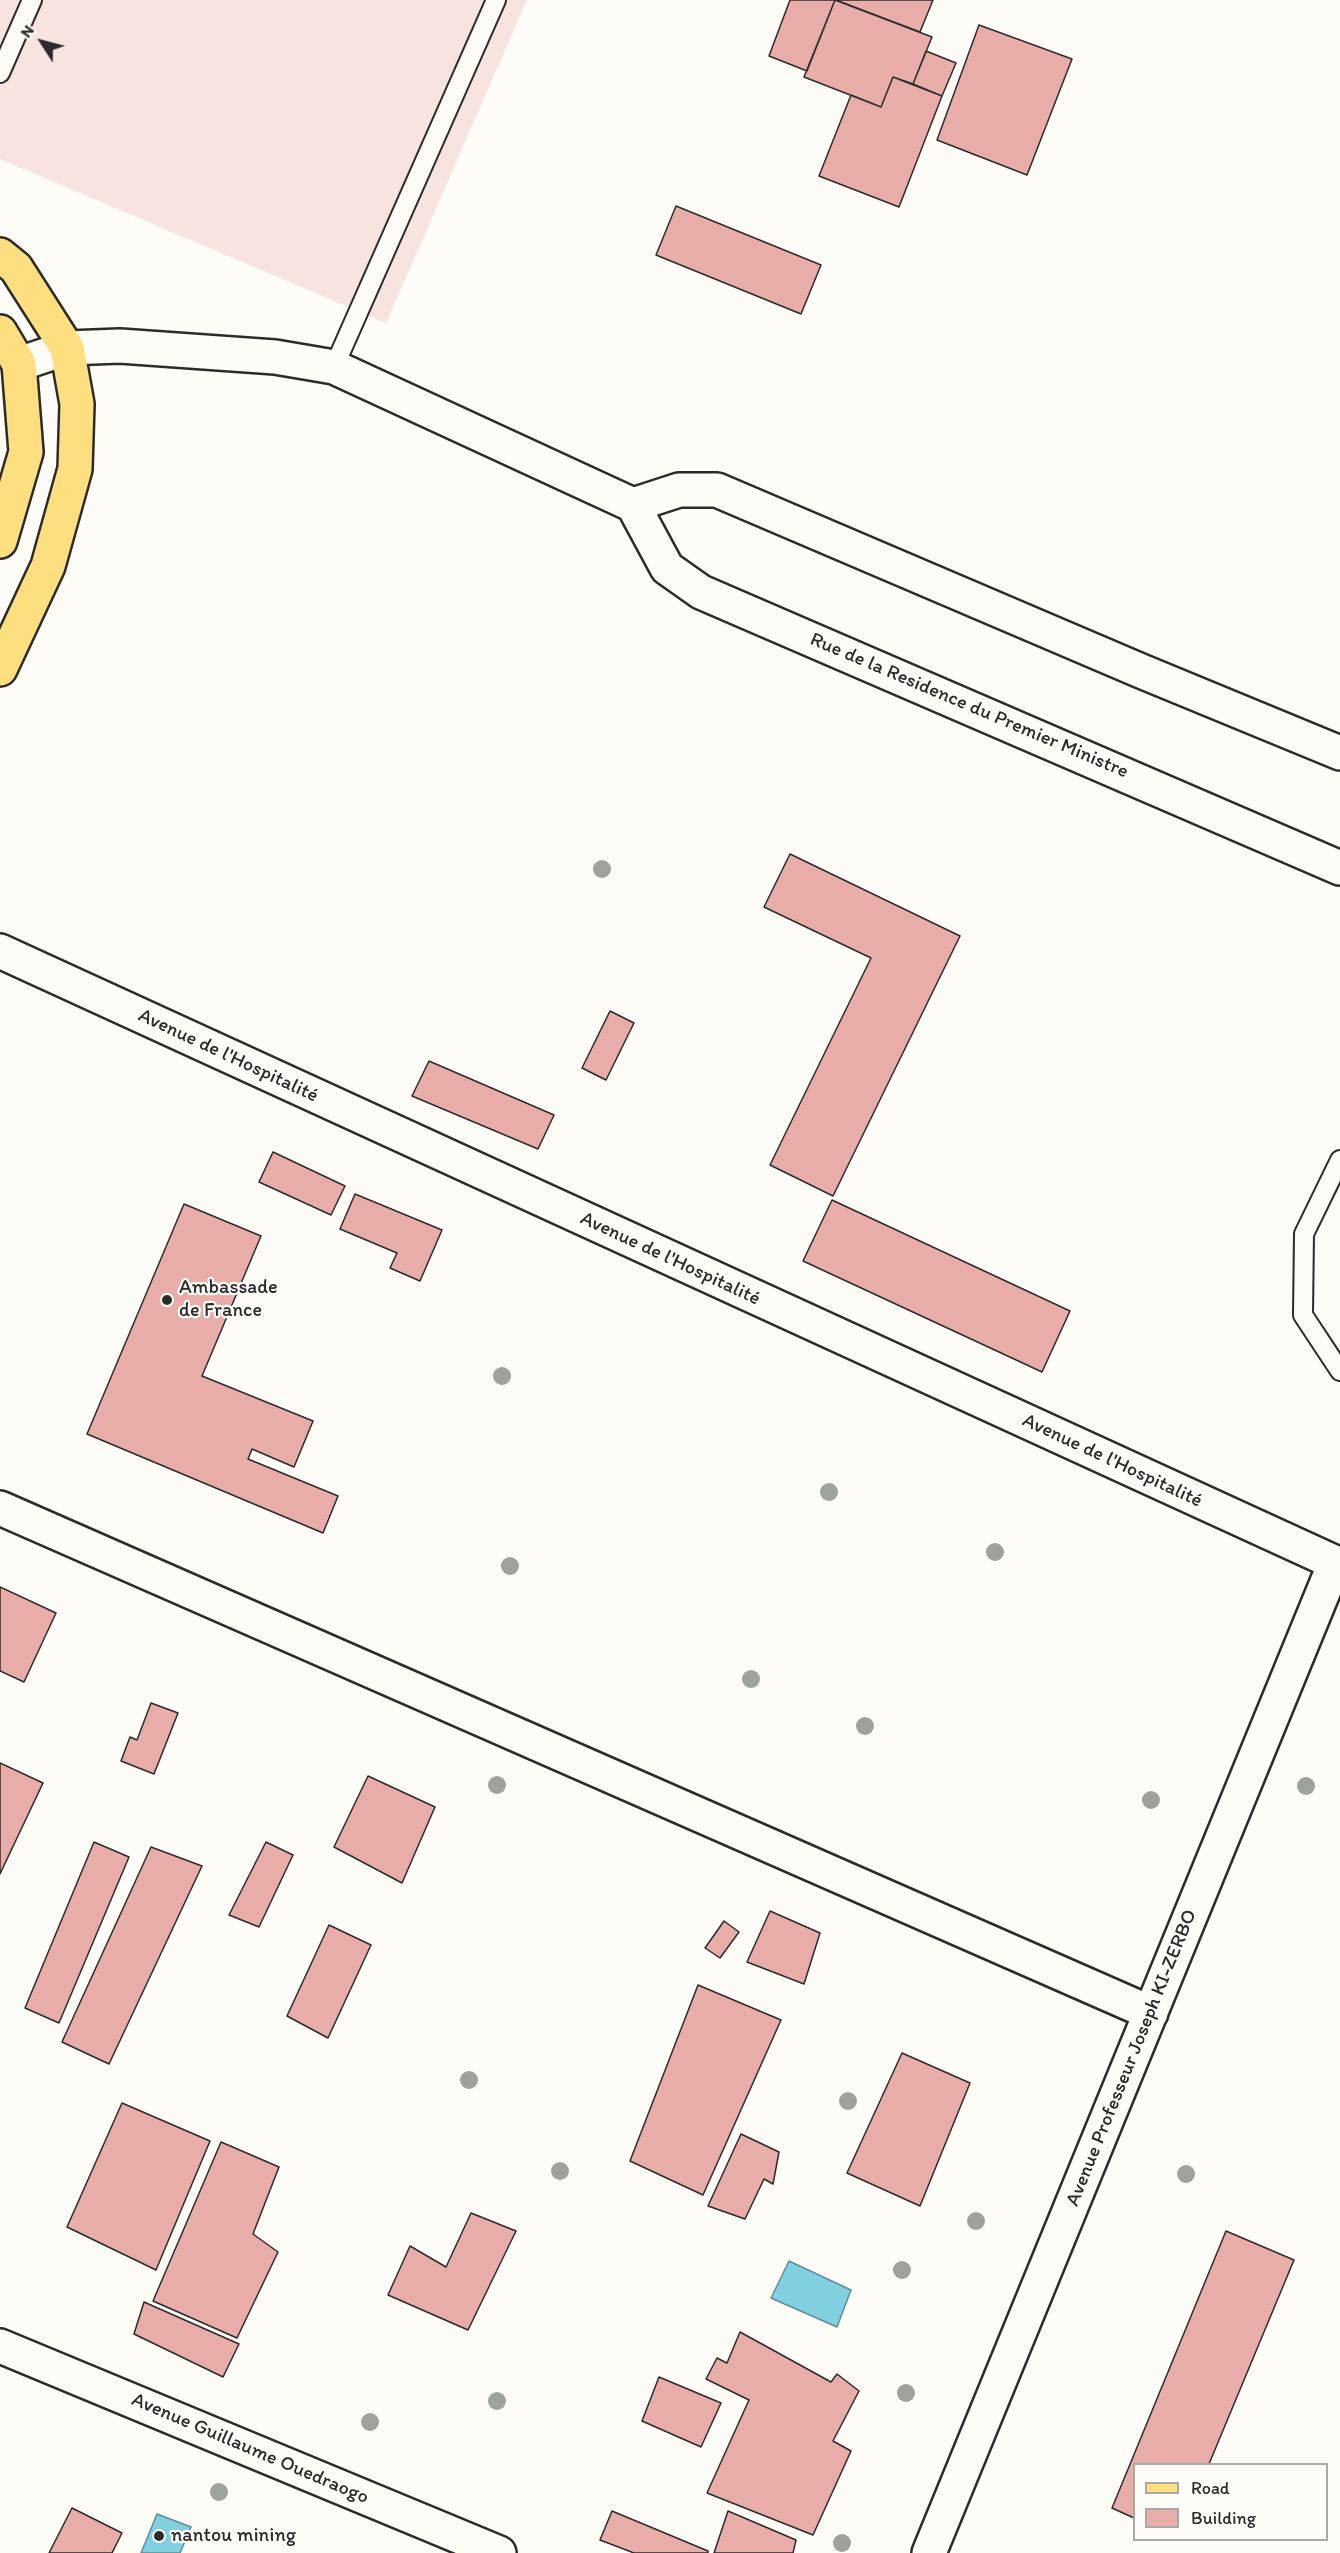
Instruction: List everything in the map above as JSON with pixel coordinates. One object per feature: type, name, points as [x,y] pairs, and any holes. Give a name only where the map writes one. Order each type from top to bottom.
[{"type":"main road","points":[[0,255],[16,268],[67,348],[77,404],[75,469],[48,566],[0,669]]},
{"type":"main road","points":[[0,332],[19,364],[26,452],[0,541]]},
{"type":"street","points":[[19,364],[67,348],[120,346],[275,357],[334,368],[633,505],[679,490],[717,490],[1140,671],[1340,753]]},
{"type":"street","name":"Rue de la Residence du Premier Ministre","points":[[633,505],[666,568],[701,592],[1340,867]]},
{"type":"street","name":"Avenue de l'Hospitalité","points":[[0,951],[1337,1564]]},
{"type":"street","points":[[0,1508],[1151,2013]]},
{"type":"street","name":"Avenue Professeur Joseph KI-ZERBO","points":[[928,2553],[1337,1564]]},
{"type":"street","name":"Avenue Guillaume Ouedraogo","points":[[0,2346],[499,2553]]},
{"type":"lane","points":[[0,73],[32,0]]},
{"type":"lane","points":[[334,368],[496,0]]},
{"type":"lane","points":[[1340,1160],[1304,1234],[1303,1315],[1340,1371]]},
{"type":"shaded area","points":[[0,0],[527,0],[386,323],[0,159]]},
{"type":"water","points":[[789,2261],[851,2290],[837,2327],[771,2298]]},
{"type":"water","points":[[157,2514],[191,2527],[180,2553],[141,2553]]},
{"type":"building","points":[[790,0],[835,0],[807,71],[769,56]]},
{"type":"building","points":[[835,0],[932,37],[913,84],[893,77],[881,107],[804,77]]},
{"type":"building","points":[[836,0],[933,0],[920,32]]},
{"type":"building","points":[[979,25],[1072,59],[1027,175],[937,140]]},
{"type":"building","points":[[926,51],[956,63],[942,96],[913,84]]},
{"type":"building","points":[[893,77],[942,96],[899,207],[819,176],[851,95],[881,107]]},
{"type":"building","points":[[676,206],[821,265],[801,314],[656,255]]},
{"type":"building","points":[[790,854],[960,936],[833,1196],[770,1165],[871,958],[764,907]]},
{"type":"building","points":[[610,1011],[634,1023],[606,1080],[582,1068]]},
{"type":"building","points":[[429,1061],[554,1115],[538,1149],[412,1096]]},
{"type":"building","points":[[273,1152],[345,1186],[331,1215],[259,1182]]},
{"type":"building","points":[[355,1194],[442,1230],[420,1281],[390,1268],[397,1253],[340,1229]]},
{"type":"building","points":[[832,1200],[1070,1311],[1042,1372],[803,1261]]},
{"type":"building","points":[[184,1204],[261,1236],[202,1376],[313,1421],[294,1467],[252,1449],[248,1459],[338,1496],[323,1533],[87,1434]]},
{"type":"building","points":[[0,1587],[56,1613],[24,1682],[0,1671]]},
{"type":"building","points":[[151,1703],[178,1713],[154,1774],[121,1761],[130,1737],[137,1740]]},
{"type":"building","points":[[0,1763],[43,1783],[0,1874]]},
{"type":"building","points":[[368,1776],[435,1807],[402,1883],[334,1847]]},
{"type":"building","points":[[94,1842],[129,1857],[59,2023],[25,2008]]},
{"type":"building","points":[[266,1842],[293,1855],[259,1927],[229,1915]]},
{"type":"building","points":[[151,1847],[202,1866],[109,2064],[62,2042]]},
{"type":"building","points":[[770,1911],[820,1933],[804,1984],[747,1962]]},
{"type":"building","points":[[724,1921],[739,1932],[720,1958],[705,1948]]},
{"type":"building","points":[[329,1925],[371,1945],[328,2038],[287,2016]]},
{"type":"building","points":[[698,1985],[781,2020],[703,2195],[630,2161]]},
{"type":"building","points":[[902,2053],[970,2083],[920,2206],[847,2173]]},
{"type":"building","points":[[122,2103],[210,2141],[156,2270],[67,2227]]},
{"type":"building","points":[[741,2134],[779,2152],[773,2184],[764,2179],[745,2219],[708,2206]]},
{"type":"building","points":[[221,2142],[279,2167],[253,2234],[278,2252],[237,2338],[153,2301]]},
{"type":"building","points":[[471,2213],[516,2231],[468,2330],[388,2295],[410,2246],[446,2267]]},
{"type":"building","points":[[1226,2231],[1294,2260],[1209,2463],[1133,2463],[1133,2518],[1112,2508]]},
{"type":"building","points":[[144,2302],[239,2344],[223,2377],[134,2334]]},
{"type":"building","points":[[740,2332],[831,2382],[837,2374],[859,2391],[833,2441],[851,2451],[813,2535],[707,2493],[749,2400],[706,2379],[717,2358],[727,2363]]},
{"type":"building","points":[[659,2377],[721,2403],[701,2447],[642,2421]]},
{"type":"building","points":[[72,2508],[122,2533],[112,2553],[49,2553]]},
{"type":"building","points":[[612,2511],[708,2551],[708,2553],[634,2553],[600,2540]]},
{"type":"building","points":[[728,2511],[796,2540],[793,2553],[714,2553]]},
{"type":"place","name":"Ambassade de France","points":[[167,1300]]},
{"type":"place","name":"nantou mining","points":[[159,2536]]}]
